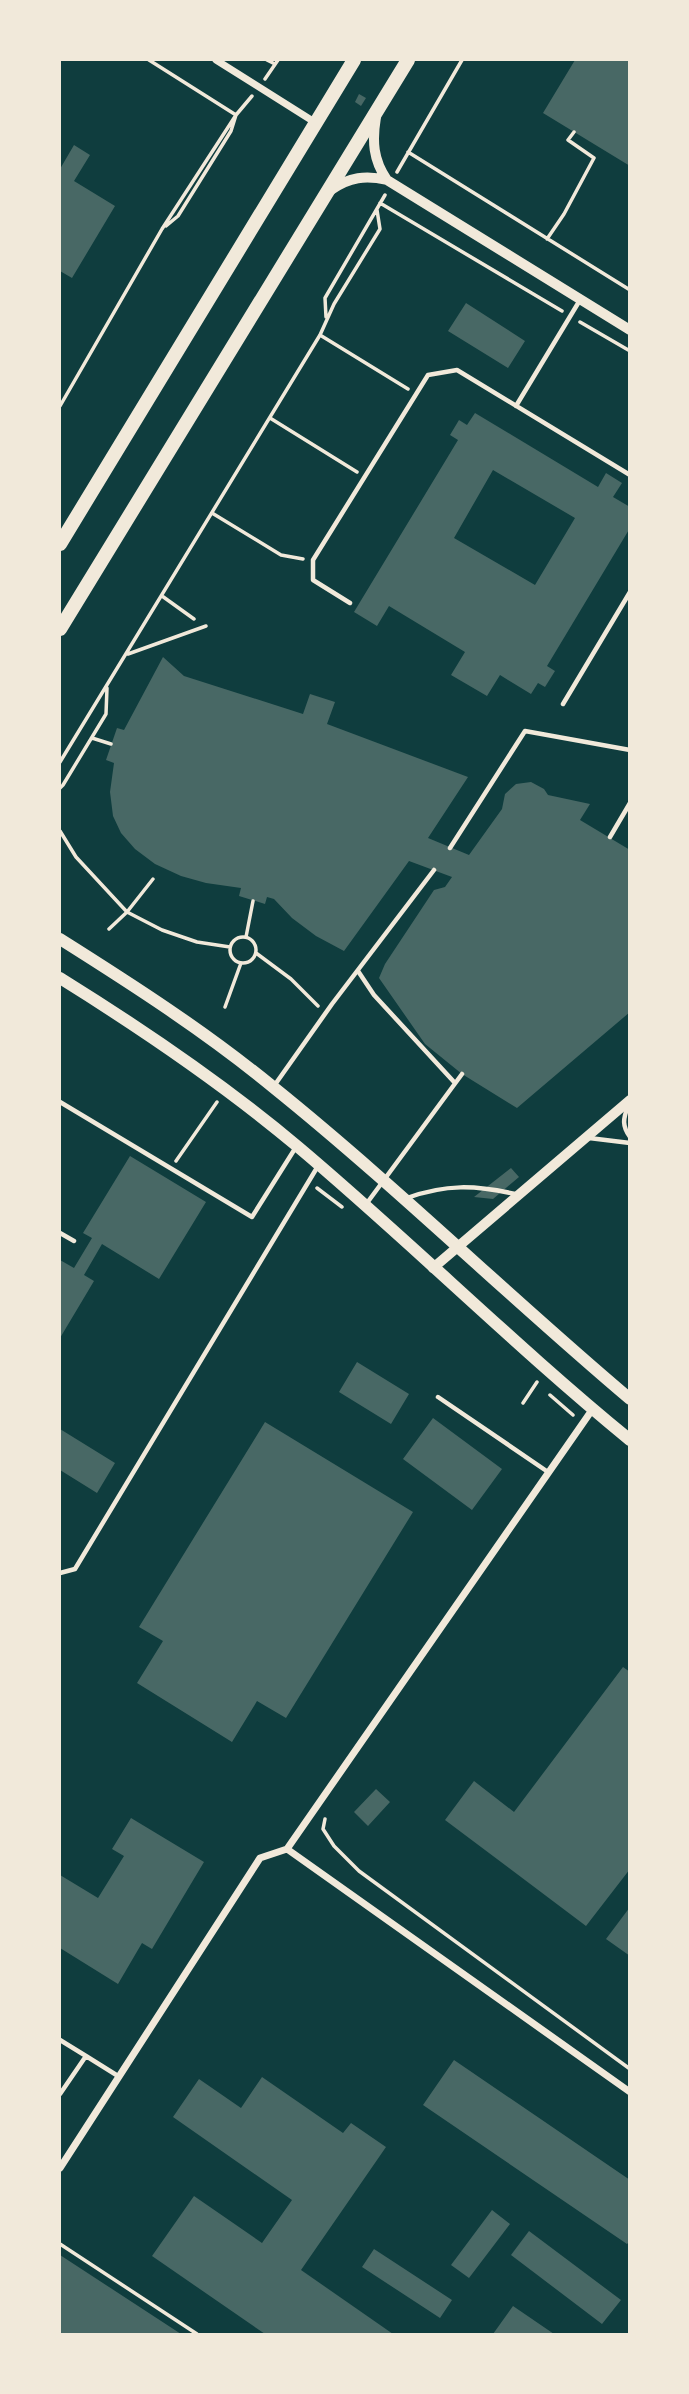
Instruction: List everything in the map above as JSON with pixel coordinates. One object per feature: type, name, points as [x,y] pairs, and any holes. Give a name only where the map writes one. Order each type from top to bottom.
[{"type":"main road","points":[[60,544],[354,60]]},
{"type":"main road","points":[[60,629],[408,60]]},
{"type":"main road","points":[[60,939],[209,1037],[274,1087],[405,1198],[629,1399]]},
{"type":"main road","points":[[60,978],[128,1020],[220,1084],[297,1146],[629,1440]]},
{"type":"street","points":[[216,60],[316,123]]},
{"type":"street","points":[[377,110],[373,149],[378,167],[390,181],[629,330]]},
{"type":"street","points":[[328,192],[342,182],[356,177],[390,181]]},
{"type":"street","points":[[433,1268],[629,1101]]},
{"type":"street","points":[[60,2168],[260,1857],[287,1849],[592,1410]]},
{"type":"street","points":[[287,1849],[629,2092]]},
{"type":"lane","points":[[516,406],[580,300]]},
{"type":"lane","points":[[350,603],[313,580],[313,561],[428,375],[457,370],[629,475]]},
{"type":"lane","points":[[563,704],[629,592]]},
{"type":"lane","points":[[450,848],[526,731],[629,750]]},
{"type":"lane","points":[[610,837],[629,803]]},
{"type":"lane","points":[[274,1087],[325,1014],[434,870]]},
{"type":"lane","points":[[358,971],[374,995],[455,1083]]},
{"type":"lane","points":[[364,1206],[462,1074]]},
{"type":"lane","points":[[629,1101],[623,1128],[629,1137]]},
{"type":"lane","points":[[60,1102],[252,1217],[297,1146]]},
{"type":"lane","points":[[586,1138],[629,1143]]},
{"type":"lane","points":[[60,1573],[75,1569],[318,1165]]},
{"type":"lane","points":[[405,1198],[431,1189],[487,1187],[519,1195]]},
{"type":"lane","points":[[60,1233],[74,1241]]},
{"type":"lane","points":[[438,1397],[549,1473]]},
{"type":"lane","points":[[60,2040],[118,2076]]},
{"type":"lane","points":[[60,2094],[86,2056]]},
{"type":"path","points":[[149,60],[236,115]]},
{"type":"path","points":[[60,406],[162,229],[236,115],[276,62],[267,60]]},
{"type":"path","points":[[326,319],[324,298],[461,60]]},
{"type":"path","points":[[547,239],[564,214],[594,158],[568,140],[573,132]]},
{"type":"path","points":[[408,152],[629,290]]},
{"type":"path","points":[[380,203],[629,351]]},
{"type":"path","points":[[60,762],[320,335],[326,319],[380,229],[377,210]]},
{"type":"path","points":[[320,335],[416,394]]},
{"type":"path","points":[[270,418],[365,477]]},
{"type":"path","points":[[212,513],[281,555],[313,561]]},
{"type":"path","points":[[162,596],[194,619]]},
{"type":"path","points":[[126,654],[206,626]]},
{"type":"path","points":[[60,788],[106,714],[107,687]]},
{"type":"path","points":[[92,738],[111,744]]},
{"type":"path","points":[[60,831],[76,857],[127,912],[162,930],[197,942],[230,947]]},
{"type":"path","points":[[109,929],[127,912],[153,878]]},
{"type":"path","points":[[246,937],[253,901]]},
{"type":"path","points":[[256,953],[251,961],[240,963],[232,957],[230,947],[236,939],[246,937],[254,943],[256,953],[291,979],[325,1014]]},
{"type":"path","points":[[225,1007],[240,963]]},
{"type":"path","points":[[208,1096],[226,1110]]},
{"type":"path","points":[[172,1169],[217,1102]]},
{"type":"path","points":[[309,1181],[345,1209]]},
{"type":"path","points":[[523,1403],[537,1382],[583,1424]]},
{"type":"path","points":[[323,1829],[334,1846],[359,1871],[629,2069]]},
{"type":"path","points":[[60,2244],[197,2334]]},
{"type":"building","points":[[575,60],[630,60],[630,166],[543,113]]},
{"type":"building","points":[[359,94],[366,98],[361,106],[355,102]]},
{"type":"building","points":[[74,145],[90,155],[74,181],[115,206],[72,278],[60,271],[60,169]]},
{"type":"building","points":[[466,303],[525,341],[508,368],[448,331]]},
{"type":"building","points":[[475,413],[598,487],[606,473],[622,483],[613,497],[630,507],[630,528],[547,666],[555,671],[545,687],[538,683],[531,694],[500,675],[487,696],[451,675],[465,652],[389,606],[377,626],[354,612],[458,440],[450,435],[459,420],[467,425]],"holes":[[[493,470],[575,518],[535,585],[454,538]]]},
{"type":"building","points":[[163,657],[184,676],[303,714],[310,694],[335,702],[327,724],[468,777],[428,838],[469,855],[502,809],[505,794],[516,784],[531,782],[544,789],[548,795],[590,804],[580,820],[630,850],[630,1012],[517,1108],[462,1074],[425,1044],[379,978],[385,964],[434,890],[445,887],[452,877],[409,861],[344,951],[316,936],[292,918],[274,899],[267,897],[265,904],[239,896],[241,888],[181,876],[155,864],[135,849],[121,833],[113,816],[110,792],[114,763],[106,760],[117,728],[124,730]]},
{"type":"building","points":[[130,1156],[206,1202],[159,1279],[102,1244],[84,1275],[94,1281],[60,1338],[60,1260],[74,1268],[92,1238],[83,1233]]},
{"type":"building","points":[[511,1168],[519,1177],[493,1199],[474,1197]]},
{"type":"building","points":[[357,1362],[409,1394],[391,1424],[339,1392]]},
{"type":"building","points":[[433,1418],[502,1469],[472,1510],[403,1459]]},
{"type":"building","points":[[265,1422],[413,1512],[286,1718],[257,1701],[232,1742],[137,1683],[163,1641],[139,1627]]},
{"type":"building","points":[[60,1429],[115,1463],[97,1493],[60,1470]]},
{"type":"building","points":[[623,1667],[630,1672],[630,1869],[586,1926],[445,1820],[474,1781],[514,1812]]},
{"type":"building","points":[[376,1789],[390,1802],[368,1826],[354,1812]]},
{"type":"building","points":[[131,1818],[204,1862],[152,1949],[142,1943],[118,1984],[60,1948],[60,1875],[98,1898],[124,1856],[112,1849]]},
{"type":"building","points":[[630,1907],[630,1956],[606,1939]]},
{"type":"building","points":[[454,2060],[630,2180],[630,2241],[627,2244],[423,2105]]},
{"type":"building","points":[[262,2077],[343,2133],[351,2123],[386,2147],[301,2270],[393,2334],[265,2334],[152,2256],[194,2196],[262,2243],[292,2200],[173,2117],[199,2079],[241,2108]]},
{"type":"building","points":[[492,2210],[510,2224],[469,2278],[451,2265]]},
{"type":"building","points":[[529,2231],[621,2300],[602,2324],[511,2255]]},
{"type":"building","points":[[374,2249],[452,2300],[440,2318],[362,2267]]},
{"type":"building","points":[[60,2255],[181,2334],[60,2334]]},
{"type":"building","points":[[513,2306],[554,2334],[493,2334]]}]
